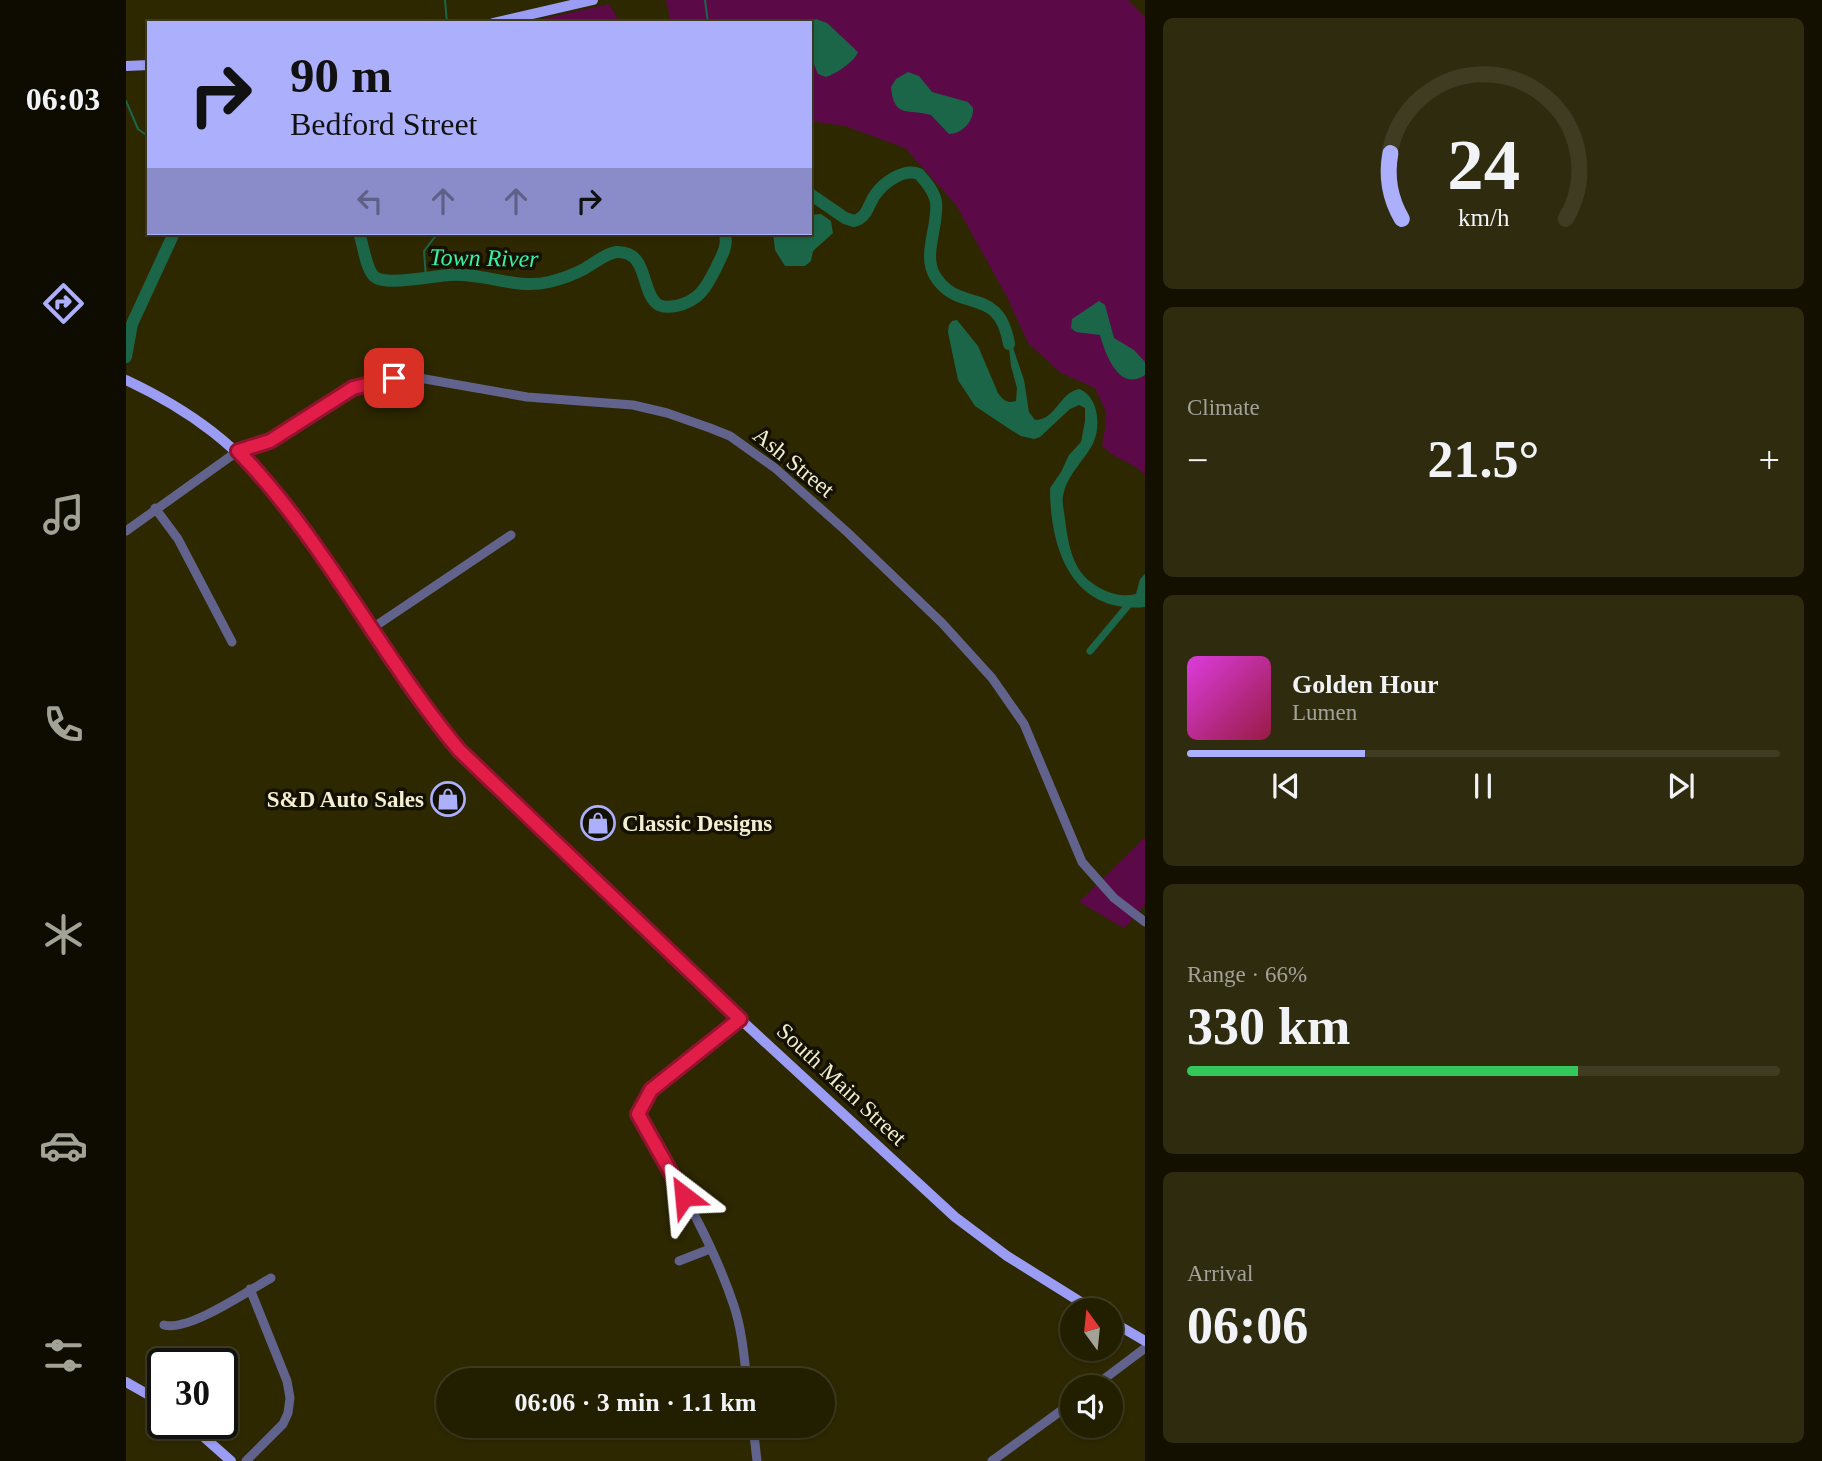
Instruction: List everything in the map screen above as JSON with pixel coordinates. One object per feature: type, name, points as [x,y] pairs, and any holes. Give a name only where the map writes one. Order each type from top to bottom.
[{"type":"main road","points":[[502,21],[593,0]]},
{"type":"main road","points":[[126,66],[147,65]]},
{"type":"main road","name":"South Main Street","points":[[127,381],[161,397],[238,451],[284,502],[426,711],[459,750],[740,1019],[955,1217],[1007,1256],[1074,1298]]},
{"type":"main road","points":[[1124,1329],[1145,1341]]},
{"type":"main road","points":[[126,1382],[147,1394]]},
{"type":"main road","points":[[206,1439],[230,1461]]},
{"type":"street","name":"Ash Street","points":[[126,530],[238,451],[270,441],[353,388],[379,380],[408,376],[527,397],[633,405],[667,413],[730,436],[775,468],[847,532],[942,623],[992,678],[1024,724],[1082,862],[1114,898],[1145,922]]},
{"type":"street","points":[[155,508],[178,539],[232,642]]},
{"type":"street","points":[[371,629],[511,535]]},
{"type":"street","points":[[740,1019],[651,1090],[638,1114],[684,1196],[735,1308],[745,1368]]},
{"type":"street","points":[[679,1261],[710,1249]]},
{"type":"street","points":[[164,1325],[176,1327],[188,1323],[271,1278]]},
{"type":"street","points":[[246,1461],[283,1424],[290,1398],[287,1381],[250,1289]]},
{"type":"street","points":[[1109,1375],[1145,1348]]},
{"type":"street","points":[[992,1461],[1060,1411]]},
{"type":"street","points":[[754,1438],[757,1461]]},
{"type":"shaded area","points":[[666,0],[1128,0],[1145,17],[1145,475],[1135,466],[1111,454],[1102,445],[1106,423],[1105,410],[1095,388],[1061,373],[1028,343],[1007,297],[956,205],[905,148],[845,126],[812,121],[812,21],[671,21]]},
{"type":"shaded area","points":[[609,4],[619,21],[534,21]]},
{"type":"shaded area","points":[[816,19],[827,23],[858,52],[845,67],[826,77],[818,74],[812,60],[811,21]]},
{"type":"shaded area","points":[[908,72],[919,76],[932,92],[968,102],[973,113],[966,126],[949,134],[931,115],[899,109],[891,87],[896,79]]},
{"type":"shaded area","points":[[821,214],[831,221],[833,233],[813,251],[811,261],[805,266],[785,266],[775,250],[773,235],[812,235],[812,215]]},
{"type":"shaded area","points":[[1099,301],[1105,305],[1114,338],[1134,350],[1145,362],[1145,375],[1128,379],[1121,375],[1105,351],[1100,335],[1076,332],[1071,328],[1072,319]]},
{"type":"shaded area","points":[[957,320],[978,346],[998,393],[1010,402],[1016,401],[1017,388],[1011,366],[1007,330],[1024,380],[1029,412],[1035,420],[1048,416],[1072,391],[1079,389],[1094,404],[1097,427],[1094,441],[1070,478],[1063,495],[1070,548],[1074,560],[1087,579],[1111,593],[1136,594],[1140,579],[1145,574],[1145,607],[1120,606],[1099,600],[1083,589],[1070,573],[1061,554],[1051,511],[1050,488],[1069,455],[1081,442],[1085,408],[1079,405],[1070,409],[1040,437],[1034,439],[1021,436],[975,406],[958,380],[948,332],[952,321]]},
{"type":"shaded area","points":[[1145,837],[1145,905],[1124,928],[1079,902]]},
{"type":"waterway","points":[[445,0],[447,21]]},
{"type":"waterway","points":[[705,0],[708,21]]},
{"type":"waterway","points":[[126,101],[138,129],[147,136]]},
{"type":"waterway","name":"Town River","points":[[812,195],[845,218],[854,221],[865,214],[875,195],[889,181],[907,173],[919,174],[932,190],[936,202],[930,249],[931,268],[935,276],[955,295],[988,306],[997,314],[1004,325],[1009,344]]},
{"type":"waterway","name":"Town River","points":[[126,357],[132,324],[173,235]]},
{"type":"waterway","name":"Town River","points":[[360,235],[372,274],[381,280],[389,281],[462,275],[536,284],[571,275],[604,256],[617,252],[627,253],[639,264],[651,297],[658,305],[668,307],[691,301],[705,287],[724,251],[725,235]]},
{"type":"waterway","points":[[426,278],[424,251],[436,235]]},
{"type":"waterway","points":[[1090,651],[1131,602]]},
{"type":"place","name":"S&D Auto Sales","points":[[448,799]]},
{"type":"place","name":"Classic Designs","points":[[598,823]]},
{"type":"route","points":[[394,378],[353,388],[270,441],[238,451],[284,502],[426,711],[459,750],[740,1019],[651,1090],[638,1114],[684,1196]]}]
